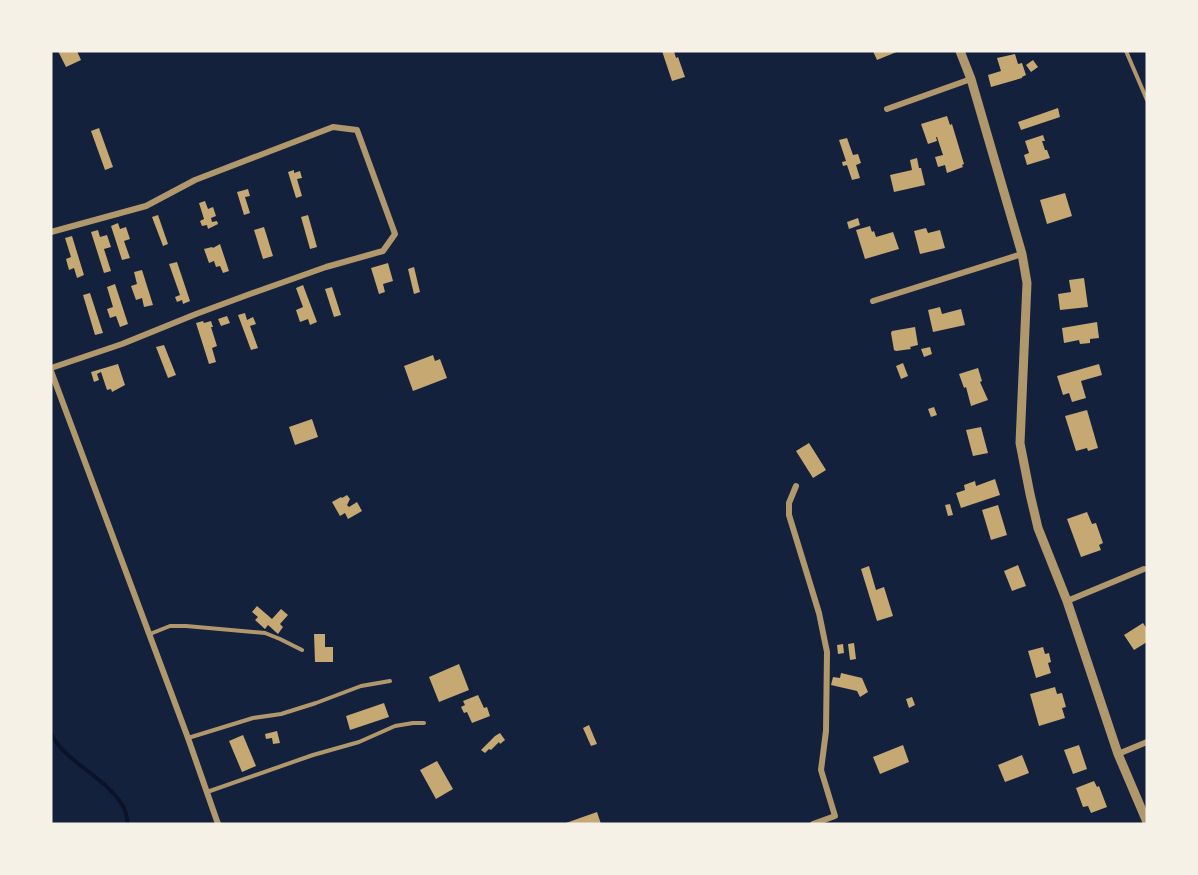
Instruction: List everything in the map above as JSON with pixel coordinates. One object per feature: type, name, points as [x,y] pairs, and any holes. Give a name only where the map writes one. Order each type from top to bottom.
[{"type":"street","points":[[960,51],[971,79],[1022,254],[1026,283],[1020,443],[1038,528],[1067,601],[1118,754],[1147,822]]},
{"type":"street","points":[[888,109],[971,79]]},
{"type":"street","points":[[51,232],[146,206],[195,180],[333,128],[357,130],[395,234],[383,251],[326,267],[250,294],[51,369],[218,824]]},
{"type":"street","points":[[873,301],[1022,254]]},
{"type":"street","points":[[796,486],[789,503],[789,515],[819,613],[827,652],[826,731],[821,770],[835,816],[813,824]]},
{"type":"street","points":[[1067,601],[1144,569]]},
{"type":"street","points":[[1118,754],[1147,742]]},
{"type":"lane","points":[[1126,51],[1147,100]]},
{"type":"lane","points":[[149,634],[170,626],[265,633],[302,651]]},
{"type":"lane","points":[[188,738],[253,718],[281,714],[361,686],[390,681]]},
{"type":"lane","points":[[207,792],[303,758],[359,742],[395,726],[424,723]]},
{"type":"building","points":[[58,51],[77,51],[81,60],[66,67]]},
{"type":"building","points":[[662,51],[674,51],[685,77],[672,81]]},
{"type":"building","points":[[873,51],[899,51],[877,60]]},
{"type":"building","points":[[1015,54],[1018,64],[1022,63],[1026,75],[991,87],[988,75],[1001,71],[997,58]]},
{"type":"building","points":[[1033,60],[1038,67],[1031,72],[1026,65]]},
{"type":"building","points":[[1058,108],[1060,117],[1021,130],[1018,122]]},
{"type":"building","points":[[947,116],[950,125],[952,124],[964,164],[963,167],[947,173],[945,165],[938,167],[935,157],[943,155],[937,137],[937,141],[928,144],[921,124]]},
{"type":"building","points":[[99,128],[113,167],[105,170],[91,131]]},
{"type":"building","points":[[1043,135],[1045,141],[1042,141],[1050,158],[1027,165],[1024,155],[1029,153],[1025,141]]},
{"type":"building","points":[[847,138],[853,155],[858,154],[861,163],[856,165],[860,178],[852,180],[847,165],[843,166],[842,162],[846,161],[839,140]]},
{"type":"building","points":[[917,158],[925,185],[894,192],[890,175],[912,170],[910,160]]},
{"type":"building","points":[[294,170],[294,173],[300,171],[302,178],[297,179],[302,196],[296,198],[288,172]]},
{"type":"building","points":[[248,189],[250,196],[245,197],[250,213],[244,215],[237,192]]},
{"type":"building","points":[[1065,193],[1072,216],[1047,224],[1040,200]]},
{"type":"building","points":[[205,201],[208,209],[213,207],[216,216],[211,218],[212,222],[217,221],[218,224],[208,229],[207,225],[202,226],[200,221],[204,219],[199,203]]},
{"type":"building","points":[[158,215],[168,244],[163,246],[152,217]]},
{"type":"building","points":[[308,215],[317,247],[310,249],[301,217]]},
{"type":"building","points":[[858,218],[860,225],[849,229],[847,222]]},
{"type":"building","points":[[118,223],[120,229],[126,227],[130,239],[124,241],[130,258],[122,260],[111,226]]},
{"type":"building","points":[[870,226],[876,237],[893,232],[899,249],[865,259],[856,230]]},
{"type":"building","points":[[264,227],[273,256],[263,259],[254,230]]},
{"type":"building","points":[[926,228],[928,233],[940,230],[945,248],[920,254],[914,231]]},
{"type":"building","points":[[98,230],[100,237],[107,235],[111,247],[104,249],[111,271],[104,273],[91,232]]},
{"type":"building","points":[[72,236],[84,275],[77,278],[74,268],[69,270],[66,259],[71,257],[65,238]]},
{"type":"building","points":[[220,244],[229,271],[223,273],[220,266],[216,267],[214,261],[209,263],[204,249]]},
{"type":"building","points":[[177,262],[190,301],[183,304],[182,300],[177,302],[175,297],[180,295],[169,264]]},
{"type":"building","points":[[388,263],[393,281],[383,284],[385,292],[379,294],[371,268]]},
{"type":"building","points":[[414,267],[420,292],[414,294],[408,269]]},
{"type":"building","points":[[142,270],[153,305],[144,307],[142,298],[136,300],[131,286],[137,284],[134,272]]},
{"type":"building","points":[[1084,278],[1088,307],[1060,310],[1058,294],[1071,292],[1069,280]]},
{"type":"building","points":[[115,284],[128,324],[120,327],[116,316],[110,318],[107,309],[113,307],[107,287]]},
{"type":"building","points":[[303,285],[317,322],[310,325],[308,319],[300,322],[296,310],[303,307],[296,288]]},
{"type":"building","points":[[332,287],[341,315],[334,317],[325,289]]},
{"type":"building","points":[[90,293],[103,333],[95,335],[83,295]]},
{"type":"building","points":[[940,307],[942,314],[961,309],[965,325],[933,332],[928,310]]},
{"type":"building","points":[[245,313],[247,320],[253,317],[256,324],[250,326],[258,348],[251,350],[238,315]]},
{"type":"building","points":[[227,316],[230,323],[221,326],[218,319]]},
{"type":"building","points":[[203,321],[204,323],[211,321],[217,346],[212,348],[216,362],[209,364],[196,323]]},
{"type":"building","points":[[1097,322],[1099,338],[1090,339],[1090,343],[1080,344],[1079,340],[1064,343],[1062,328]]},
{"type":"building","points":[[915,327],[918,345],[910,347],[911,349],[894,350],[892,331]]},
{"type":"building","points":[[164,345],[176,375],[168,378],[156,347]]},
{"type":"building","points":[[930,347],[932,354],[924,357],[921,349]]},
{"type":"building","points":[[433,355],[435,361],[440,359],[447,378],[413,391],[404,366]]},
{"type":"building","points":[[903,363],[908,376],[901,379],[896,366]]},
{"type":"building","points":[[118,364],[125,385],[112,392],[111,389],[107,390],[101,372],[97,374],[99,380],[94,382],[91,372]]},
{"type":"building","points":[[1099,364],[1102,375],[1081,381],[1086,398],[1072,402],[1069,393],[1063,395],[1057,376]]},
{"type":"building","points":[[978,368],[982,381],[980,382],[988,400],[971,406],[966,387],[964,388],[959,374]]},
{"type":"building","points":[[934,407],[937,415],[931,417],[928,409]]},
{"type":"building","points":[[1087,410],[1098,448],[1076,451],[1065,416]]},
{"type":"building","points":[[312,419],[318,437],[295,445],[289,427]]},
{"type":"building","points":[[981,427],[988,453],[973,456],[966,430]]},
{"type":"building","points":[[809,443],[826,470],[813,478],[796,451]]},
{"type":"building","points":[[995,479],[1000,495],[961,508],[956,493],[965,490],[964,485],[975,481],[976,486]]},
{"type":"building","points":[[347,495],[350,499],[347,505],[349,507],[357,502],[362,511],[348,519],[345,513],[340,516],[332,502]]},
{"type":"building","points":[[950,504],[953,515],[948,516],[945,505]]},
{"type":"building","points":[[998,505],[1007,535],[991,540],[982,510]]},
{"type":"building","points":[[1087,512],[1092,524],[1096,523],[1103,543],[1099,545],[1101,550],[1081,557],[1067,519]]},
{"type":"building","points":[[1018,565],[1026,586],[1012,591],[1004,571]]},
{"type":"building","points":[[869,566],[876,590],[884,587],[893,616],[877,621],[861,569]]},
{"type":"building","points":[[257,606],[272,619],[281,609],[288,615],[280,624],[283,627],[278,634],[268,625],[265,629],[255,620],[258,617],[252,612]]},
{"type":"building","points":[[1143,623],[1147,629],[1147,642],[1134,650],[1124,635]]},
{"type":"building","points":[[314,634],[325,634],[325,647],[333,647],[333,662],[315,662]]},
{"type":"building","points":[[854,643],[856,659],[850,660],[848,644]]},
{"type":"building","points":[[843,644],[844,653],[838,654],[837,645]]},
{"type":"building","points":[[1043,647],[1045,654],[1049,653],[1051,662],[1048,663],[1051,673],[1036,678],[1028,651]]},
{"type":"building","points":[[459,664],[469,690],[439,702],[429,677]]},
{"type":"building","points":[[841,673],[862,678],[868,692],[860,697],[857,691],[831,685],[833,677],[840,678]]},
{"type":"building","points":[[1055,687],[1057,694],[1062,693],[1066,707],[1062,708],[1065,718],[1039,726],[1030,694]]},
{"type":"building","points":[[478,695],[484,708],[487,707],[490,716],[472,723],[467,712],[464,713],[461,707],[465,705],[463,701]]},
{"type":"building","points":[[912,697],[915,705],[909,708],[906,699]]},
{"type":"building","points":[[384,703],[389,717],[350,730],[346,716]]},
{"type":"building","points":[[589,725],[597,744],[591,746],[583,728]]},
{"type":"building","points":[[277,731],[280,743],[273,744],[272,738],[266,739],[265,734]]},
{"type":"building","points":[[500,733],[505,740],[485,753],[481,750],[495,736]]},
{"type":"building","points":[[243,735],[256,766],[242,772],[229,741]]},
{"type":"building","points":[[903,745],[909,762],[880,774],[873,757]]},
{"type":"building","points":[[1079,745],[1087,769],[1073,774],[1064,750]]},
{"type":"building","points":[[1022,755],[1029,773],[1005,782],[998,765]]},
{"type":"building","points":[[437,761],[453,789],[436,799],[420,770]]},
{"type":"building","points":[[1094,781],[1097,787],[1099,786],[1107,807],[1091,813],[1088,806],[1083,807],[1076,788]]},
{"type":"building","points":[[597,812],[601,824],[563,824]]},
{"type":"waterway","points":[[51,734],[66,754],[115,796],[124,808],[128,824]]}]
